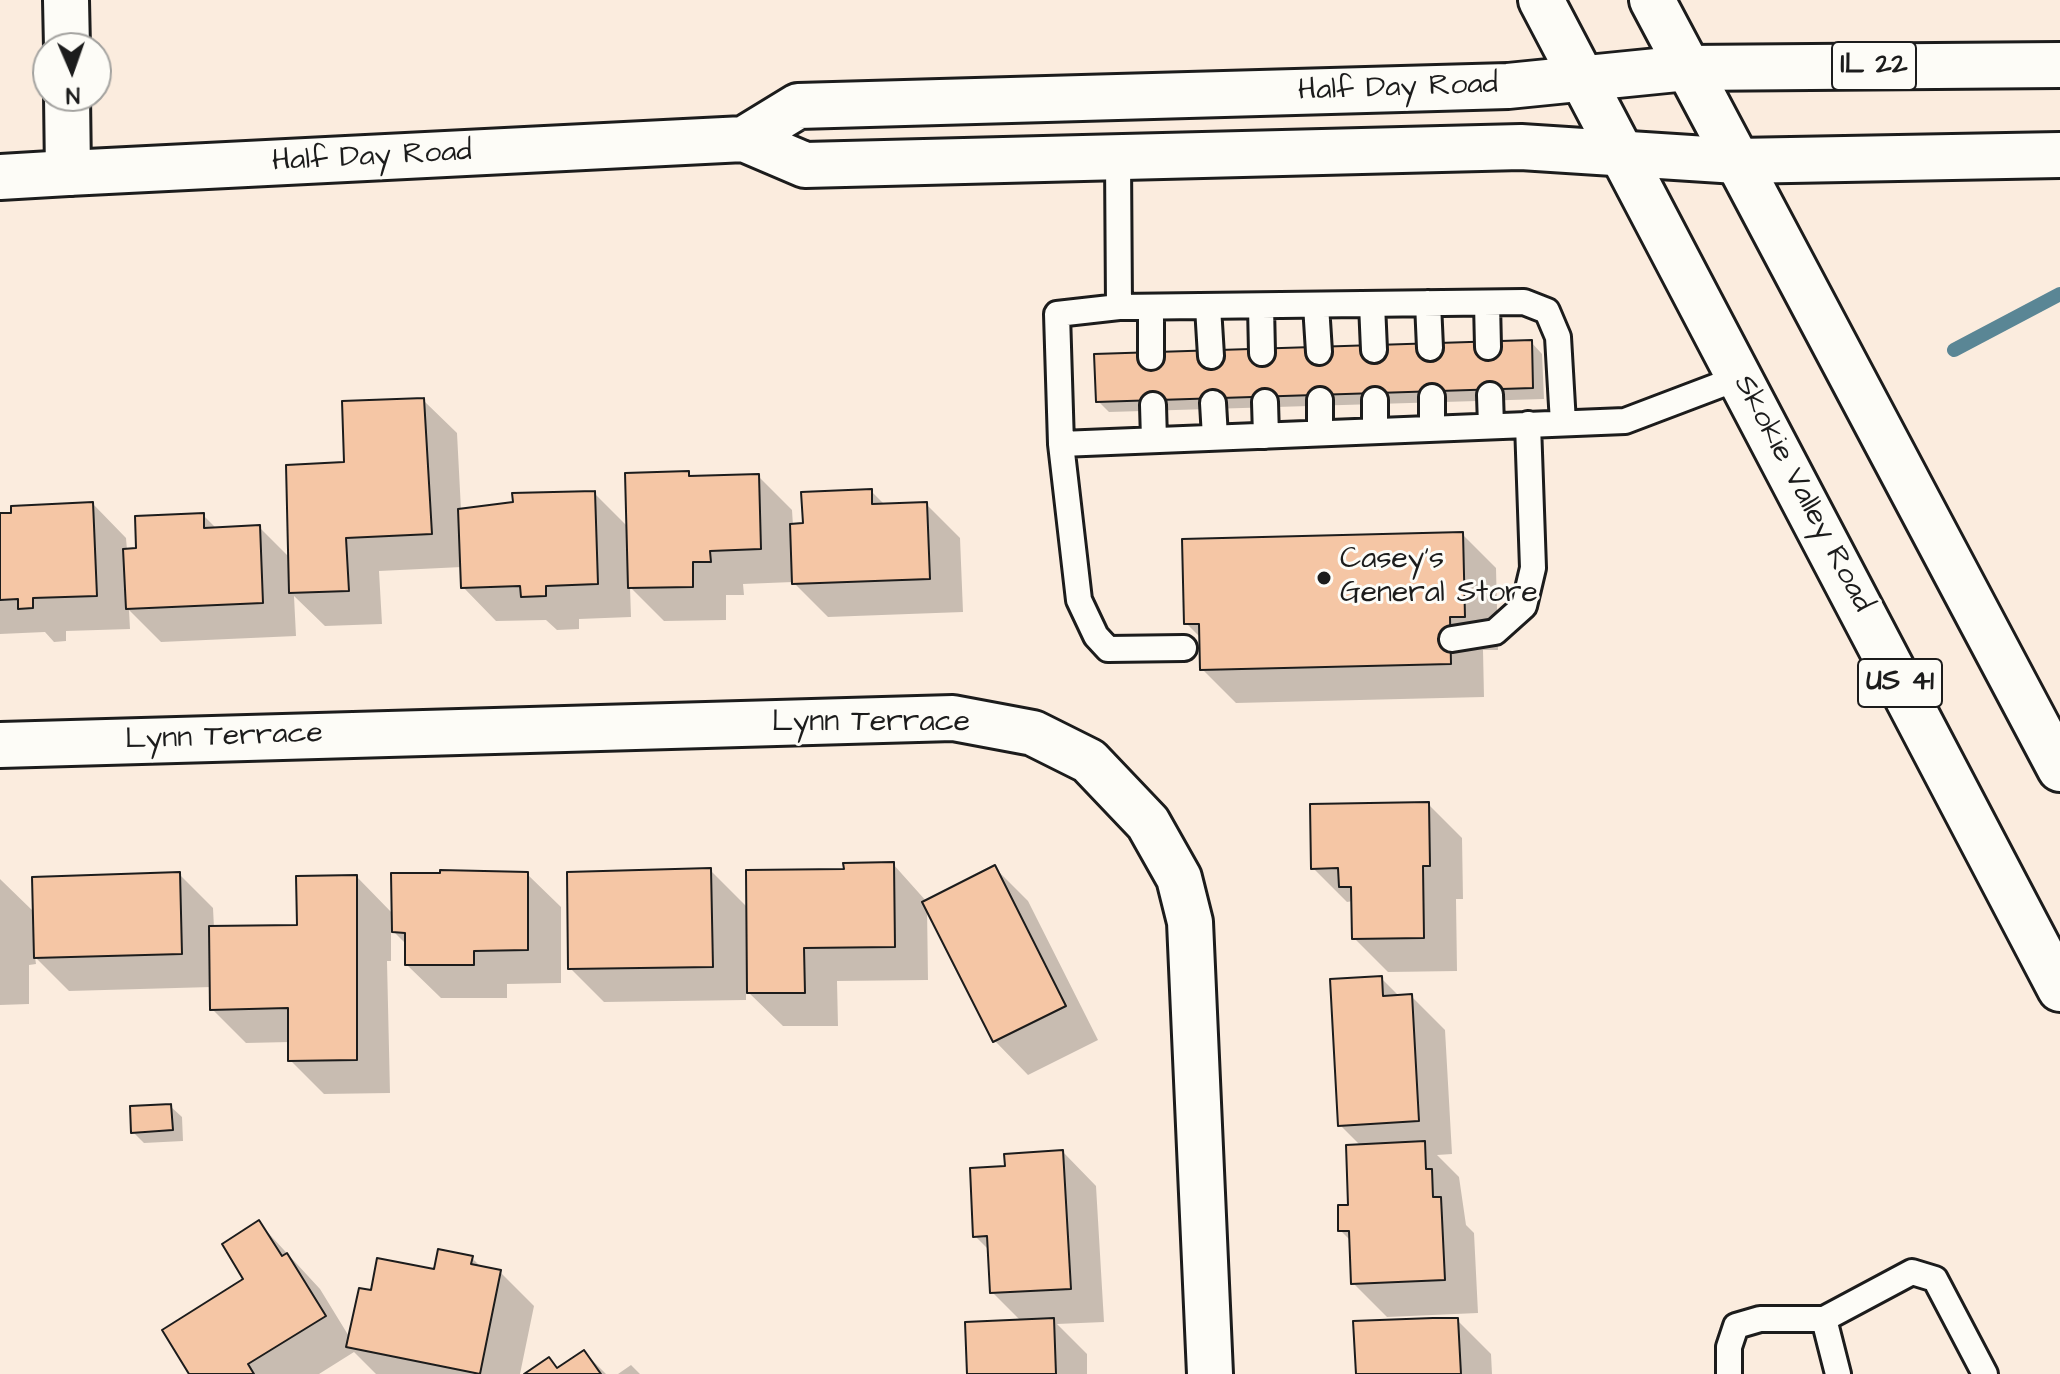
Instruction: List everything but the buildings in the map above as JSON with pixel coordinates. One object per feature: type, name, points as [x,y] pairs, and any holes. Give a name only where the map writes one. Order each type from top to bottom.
[{"type":"main road","points":[[66,0],[67,32]]},
{"type":"main road","name":"Skokie Valley Road","points":[[1541,0],[2060,989]]},
{"type":"main road","points":[[1652,0],[2060,769]]},
{"type":"main road","name":"Half Day Road","points":[[744,139],[798,106],[1493,87],[1687,68],[2060,65]]},
{"type":"main road","points":[[67,112],[68,173]]},
{"type":"main road","name":"Half Day Road","points":[[0,177],[744,139],[805,165],[1521,147],[1737,161],[2060,155]]},
{"type":"main road","name":"Lynn Terrace","points":[[0,745],[953,718],[1033,733],[1089,761],[1148,823],[1179,878],[1190,922],[1210,1374]]},
{"type":"lane","points":[[1118,159],[1119,307]]},
{"type":"lane","points":[[1184,648],[1108,649],[1096,636],[1079,600],[1061,444],[1057,314],[1119,307],[1524,302],[1547,311],[1558,337],[1563,423]]},
{"type":"lane","points":[[1428,303],[1430,348]]},
{"type":"lane","points":[[1487,303],[1488,347]]},
{"type":"lane","points":[[1372,304],[1374,350]]},
{"type":"lane","points":[[1316,305],[1319,352]]},
{"type":"lane","points":[[1261,306],[1262,353]]},
{"type":"lane","points":[[1151,307],[1151,357]]},
{"type":"lane","points":[[1208,307],[1211,356]]},
{"type":"lane","points":[[1061,444],[1625,421],[1741,377]]},
{"type":"lane","points":[[1490,395],[1491,426]]},
{"type":"lane","points":[[1432,397],[1432,428]]},
{"type":"lane","points":[[1320,400],[1320,433]]},
{"type":"lane","points":[[1375,400],[1375,431]]},
{"type":"lane","points":[[1265,402],[1266,436]]},
{"type":"lane","points":[[1213,403],[1215,437]]},
{"type":"lane","points":[[1153,405],[1154,440]]},
{"type":"lane","points":[[1452,639],[1495,632],[1524,606],[1533,568],[1528,424]]},
{"type":"lane","points":[[1729,1374],[1731,1334],[1736,1326],[1760,1319],[1824,1319],[1912,1272],[1935,1279],[1985,1374]]},
{"type":"lane","points":[[1824,1319],[1838,1374]]},
{"type":"waterway","points":[[1954,350],[2060,294]]},
{"type":"place","name":"Casey's General Store","points":[[1324,578]]}]
